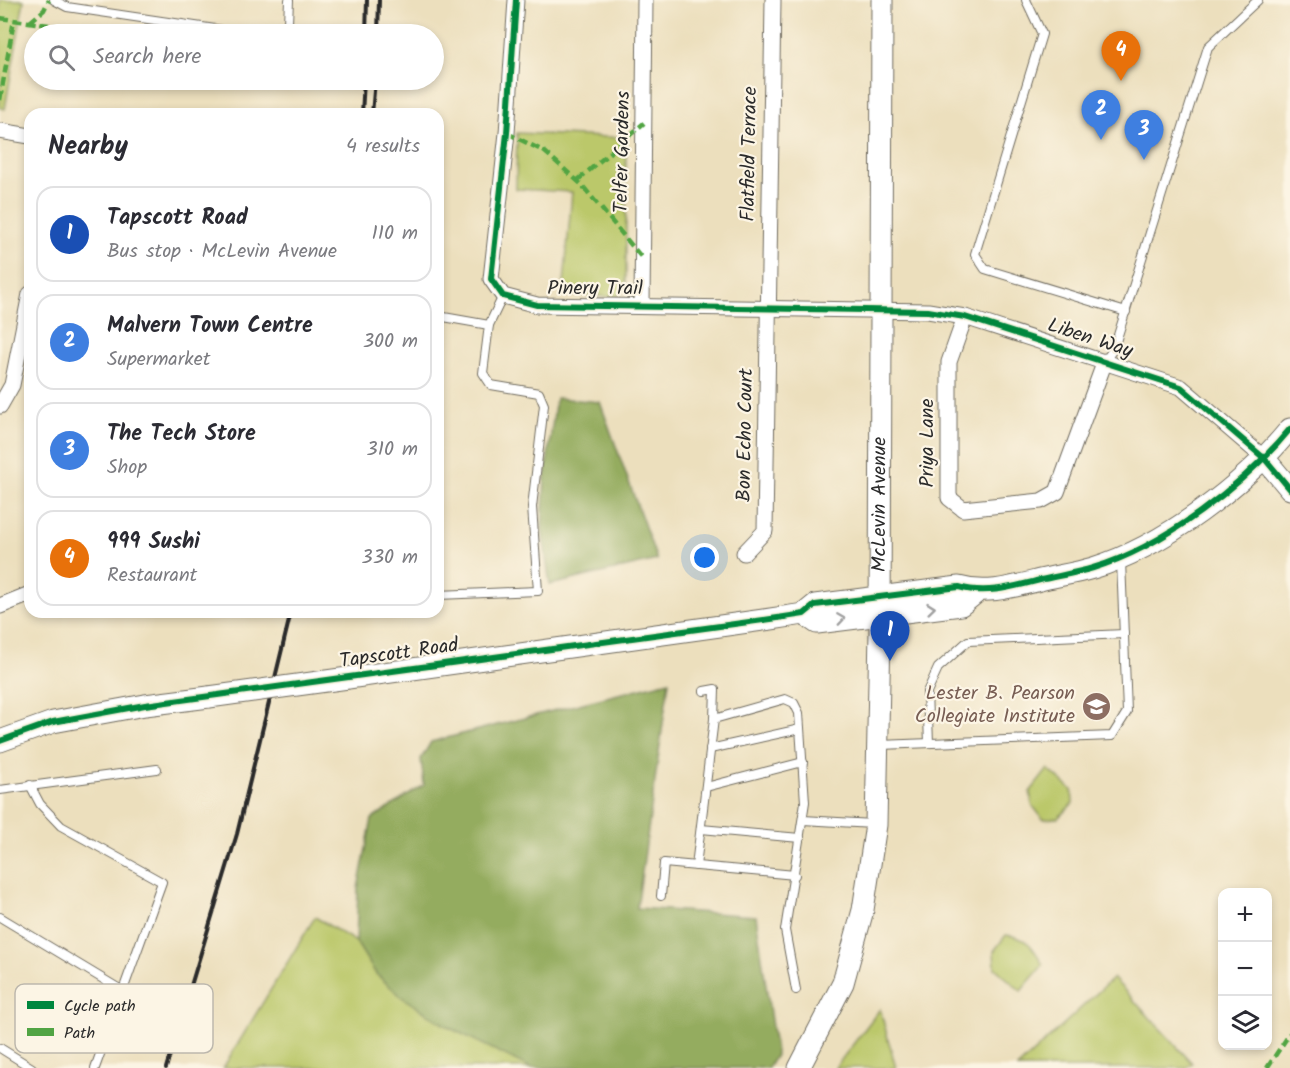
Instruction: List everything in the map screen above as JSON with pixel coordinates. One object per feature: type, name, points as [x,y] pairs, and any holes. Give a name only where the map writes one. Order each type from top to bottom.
[{"type":"street","points":[[503,296],[491,279],[507,133],[516,0]]},
{"type":"street","name":"Telfer Gardens","points":[[642,305],[645,0]]},
{"type":"street","name":"Flatfield Terrace","points":[[769,309],[773,0]]},
{"type":"street","name":"McLevin Avenue","points":[[799,1068],[843,983],[863,910],[876,825],[880,605],[882,0]]},
{"type":"street","points":[[0,131],[24,135]]},
{"type":"street","name":"Pinery Trail","points":[[503,296],[537,305],[569,307],[642,305],[880,312]]},
{"type":"street","name":"Bon Echo Court","points":[[744,553],[765,531],[769,309]]},
{"type":"street","name":"Liben Way","points":[[880,312],[928,311],[965,317],[1181,387],[1265,459]]},
{"type":"street","name":"Priya Lane","points":[[965,317],[949,362],[949,498],[963,509],[1041,501],[1057,492],[1105,361]]},
{"type":"street","points":[[0,406],[12,385],[24,324]]},
{"type":"street","name":"Tapscott Road","points":[[0,741],[53,722],[145,705],[804,614],[817,622],[880,605],[962,604],[976,592],[1001,589],[1095,568],[1160,538],[1236,485],[1265,459],[1290,429]]},
{"type":"street","points":[[1265,459],[1290,489]]},
{"type":"street","points":[[0,606],[24,596]]},
{"type":"lane","points":[[54,0],[67,7],[182,24]]},
{"type":"lane","points":[[287,24],[289,0]]},
{"type":"lane","points":[[1026,0],[1041,34],[975,254],[985,269],[1126,312]]},
{"type":"lane","points":[[1105,361],[1114,348],[1126,312],[1208,47],[1258,0]]},
{"type":"lane","points":[[444,595],[538,591],[532,507],[544,405],[539,393],[491,385],[483,373],[489,325],[503,296]]},
{"type":"lane","points":[[444,317],[489,325]]},
{"type":"lane","points":[[878,745],[1112,736],[1127,712],[1121,556]]},
{"type":"lane","points":[[929,743],[927,692],[938,668],[969,641],[1124,634]]},
{"type":"lane","points":[[696,866],[714,719],[715,689],[704,691]]},
{"type":"lane","points":[[714,719],[785,699],[794,703],[799,713],[805,802],[785,930],[796,990]]},
{"type":"lane","points":[[710,749],[800,729]]},
{"type":"lane","points":[[706,787],[803,762]]},
{"type":"lane","points":[[0,790],[157,769]]},
{"type":"lane","points":[[30,785],[40,804],[61,826],[162,881],[125,984]]},
{"type":"lane","points":[[803,820],[876,825]]},
{"type":"lane","points":[[701,829],[800,838]]},
{"type":"lane","points":[[661,896],[664,863],[795,875]]},
{"type":"lane","points":[[0,917],[111,984]]},
{"type":"lane","points":[[0,1048],[32,1068]]},
{"type":"lane","points":[[95,1068],[100,1053]]},
{"type":"green space","points":[[0,0],[24,0],[5,109],[0,108]]},
{"type":"green space","points":[[517,133],[626,138],[626,289],[617,297],[563,295],[572,192],[516,189]]},
{"type":"green space","points":[[556,398],[600,402],[657,560],[550,585],[542,529],[545,477]]},
{"type":"green space","points":[[669,681],[637,908],[756,916],[776,1055],[768,1068],[531,1068],[448,1027],[403,998],[376,974],[356,942],[358,888],[372,819],[424,785],[421,759],[431,742]]},
{"type":"green space","points":[[1048,769],[1072,790],[1073,803],[1058,818],[1043,819],[1032,805],[1030,792]]},
{"type":"green space","points":[[315,917],[564,1068],[223,1068]]},
{"type":"green space","points":[[1006,935],[1020,938],[1029,944],[1043,965],[1021,991],[995,968],[994,951]]},
{"type":"green space","points":[[1113,978],[1192,1063],[1186,1068],[1017,1068]]},
{"type":"green space","points":[[880,1009],[896,1068],[835,1068]]},
{"type":"railway","points":[[366,24],[367,0]]},
{"type":"railway","points":[[378,24],[379,0]]},
{"type":"railway","points":[[362,108],[363,90]]},
{"type":"railway","points":[[373,108],[374,90]]},
{"type":"railway","points":[[191,984],[237,834],[290,618]]},
{"type":"railway","points":[[166,1068],[171,1053]]},
{"type":"marked path","points":[[30,22],[44,10],[49,0]]},
{"type":"marked path","points":[[0,18],[42,24]]},
{"type":"marked path","points":[[0,100],[14,20]]},
{"type":"marked path","points":[[578,180],[644,123]]},
{"type":"marked path","points":[[507,133],[545,152],[581,184],[642,258]]},
{"type":"marked path","points":[[1267,1068],[1290,1033]]},
{"type":"cycle path","points":[[516,0],[507,133],[491,279],[503,296],[537,305],[928,311],[965,317],[1181,387],[1265,459],[1290,489]]},
{"type":"cycle path","points":[[0,741],[53,722],[145,705],[771,619],[804,614],[815,605],[959,587],[979,590],[999,589],[1093,568],[1147,545],[1200,512],[1250,471],[1290,429]]},
{"type":"place","name":"999 Sushi","points":[[1121,81]]},
{"type":"place","name":"Malvern Town Centre","points":[[1101,140]]},
{"type":"place","name":"The Tech Store","points":[[1144,160]]},
{"type":"place","name":"Tapscott Road","points":[[890,661]]},
{"type":"place","name":"Lester B. Pearson Collegiate Institute","points":[[1096,706]]}]
